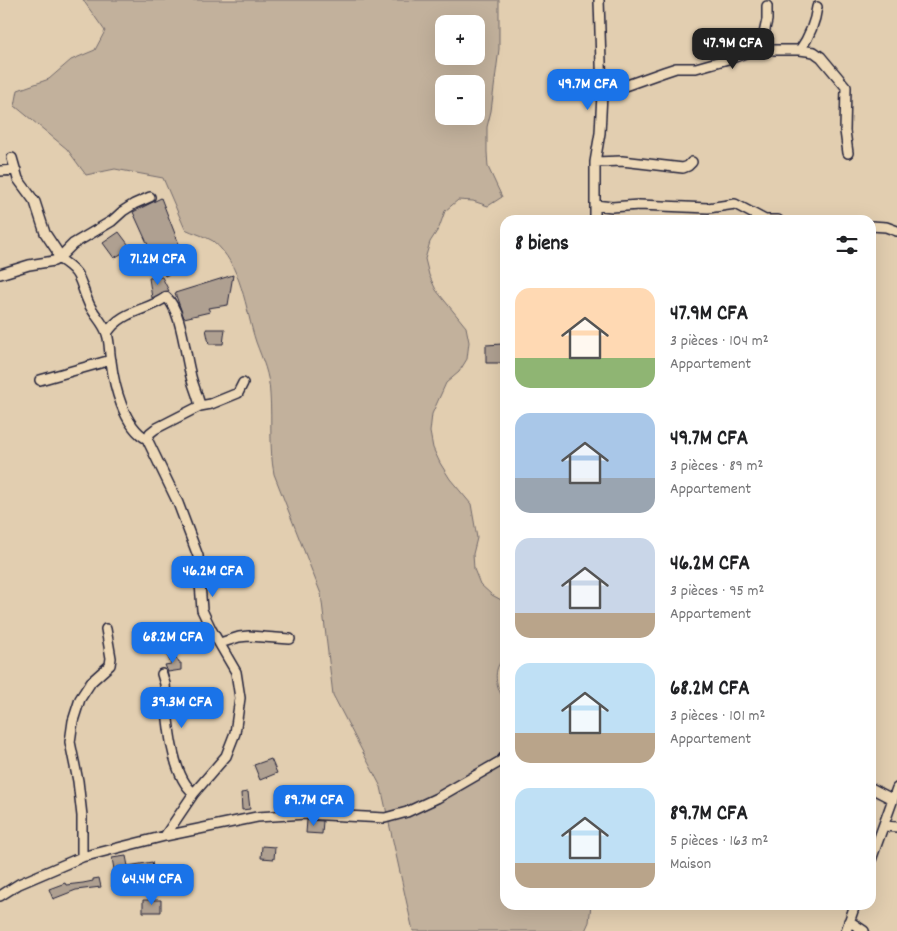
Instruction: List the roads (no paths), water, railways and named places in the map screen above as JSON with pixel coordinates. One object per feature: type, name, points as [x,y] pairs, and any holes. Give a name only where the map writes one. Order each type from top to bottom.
[{"type":"street","points":[[595,215],[595,162],[600,133],[602,94],[599,0]]},
{"type":"street","points":[[761,47],[767,6]]},
{"type":"street","points":[[800,50],[809,36],[816,17],[817,7]]},
{"type":"street","points":[[602,94],[676,68],[696,68],[735,57],[761,47],[774,50],[814,52],[821,57],[846,87],[845,131],[848,153]]},
{"type":"street","points":[[12,158],[18,179],[35,202],[45,233],[57,251],[58,258],[72,267],[79,276],[90,306],[107,333],[116,386],[123,409],[140,436],[147,440],[178,503],[198,556],[202,610],[236,672],[240,698],[236,733],[226,756],[194,793],[165,836]]},
{"type":"street","points":[[595,162],[622,161],[683,168],[692,162]]},
{"type":"street","points":[[0,171],[16,170]]},
{"type":"street","points":[[0,274],[29,265],[54,261],[73,244],[112,221],[134,204],[150,197]]},
{"type":"street","points":[[594,205],[612,207],[639,205],[708,208],[735,204],[756,215]]},
{"type":"street","points":[[876,226],[886,227],[897,231]]},
{"type":"street","points":[[107,333],[113,324],[133,311],[166,297],[178,320],[183,335],[190,373],[200,406]]},
{"type":"street","points":[[40,380],[111,360]]},
{"type":"street","points":[[147,440],[150,433],[155,429],[200,406],[212,404],[238,392],[243,383]]},
{"type":"street","points":[[82,857],[82,816],[78,781],[70,742],[73,721],[80,699],[91,682],[110,665],[111,658],[106,629]]},
{"type":"street","points":[[220,643],[248,636],[290,639]]},
{"type":"street","points":[[162,674],[165,684],[173,754],[184,782],[194,793]]},
{"type":"street","points":[[0,896],[19,884],[82,857],[165,836],[257,817],[306,814],[385,818],[408,812],[437,798],[500,762]]},
{"type":"street","points":[[876,847],[897,788]]},
{"type":"street","points":[[876,791],[892,799]]},
{"type":"street","points":[[884,826],[897,827]]},
{"type":"street","points":[[846,931],[853,910]]},
{"type":"street","points":[[849,921],[864,931]]}]
